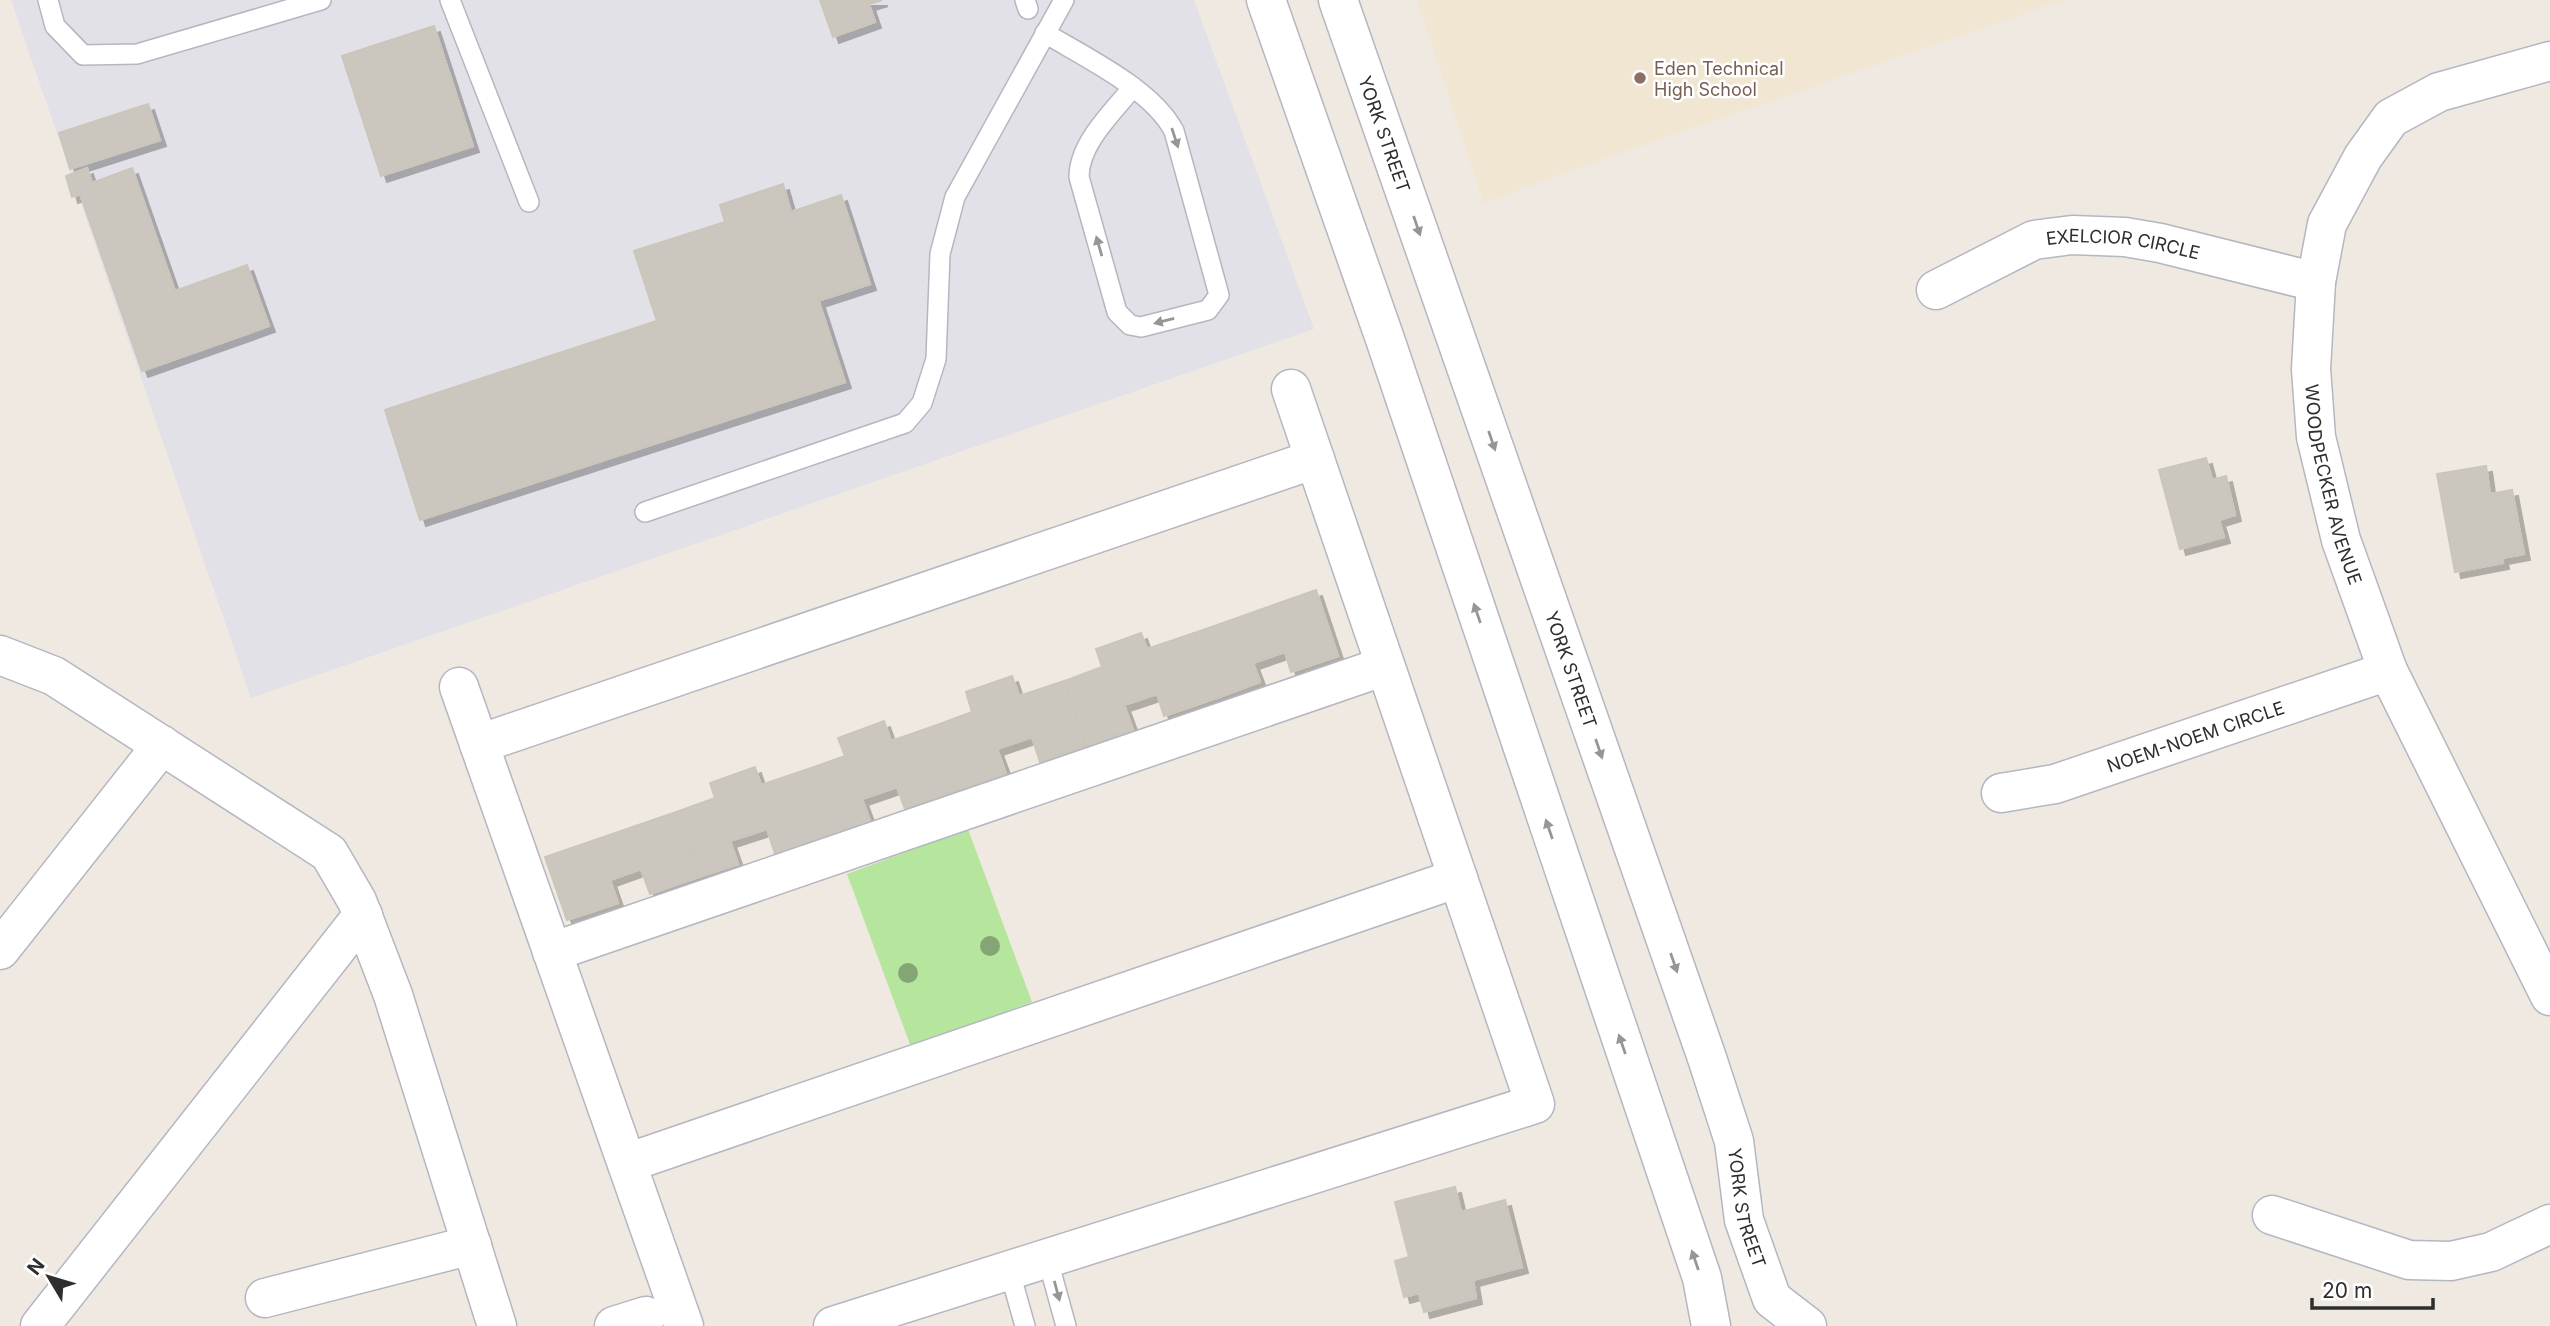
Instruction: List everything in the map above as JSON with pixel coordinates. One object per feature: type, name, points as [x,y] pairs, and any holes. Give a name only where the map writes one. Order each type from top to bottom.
[{"type":"street","points":[[1266,0],[1385,339],[1702,1278],[1711,1326]]},
{"type":"street","name":"YORK STREET","points":[[1338,0],[1707,1058],[1734,1141],[1744,1220],[1772,1300],[1807,1326]]},
{"type":"street","name":"WOODPECKER AVENUE","points":[[2550,61],[2439,92],[2391,118],[2363,157],[2327,224],[2316,282],[2311,369],[2316,437],[2341,540],[2388,671],[2550,996]]},
{"type":"street","name":"EXELCIOR CIRCLE","points":[[1937,290],[2034,240],[2071,235],[2124,237],[2160,243],[2316,282]]},
{"type":"street","points":[[833,1326],[1535,1104],[1291,388]]},
{"type":"street","points":[[479,744],[1315,459]]},
{"type":"street","points":[[0,655],[54,676],[329,853],[363,915],[393,995],[497,1326]]},
{"type":"street","points":[[552,952],[1385,666]]},
{"type":"street","name":"NOEM-NOEM CIRCLE","points":[[2001,793],[2055,784],[2388,671]]},
{"type":"street","points":[[459,687],[684,1326]]},
{"type":"street","points":[[0,950],[162,745]]},
{"type":"street","points":[[627,1163],[1458,878]]},
{"type":"street","points":[[40,1326],[363,915]]},
{"type":"street","points":[[2272,1215],[2409,1260],[2451,1261],[2491,1252],[2550,1224]]},
{"type":"street","points":[[265,1298],[472,1245]]},
{"type":"lane","points":[[48,0],[55,26],[83,55],[137,54],[321,0]]},
{"type":"lane","points":[[450,0],[529,202]]},
{"type":"lane","points":[[645,512],[905,423],[922,403],[936,359],[940,254],[955,197],[1064,0]]},
{"type":"lane","points":[[1045,33],[1133,87],[1154,103],[1167,117],[1174,131],[1219,295],[1208,310],[1141,327],[1130,325],[1117,312],[1079,177],[1081,160],[1094,136],[1133,87]]},
{"type":"lane","points":[[1047,1257],[1066,1326]]},
{"type":"lane","points":[[1009,1269],[1025,1326]]},
{"type":"shaded area","points":[[11,0],[1194,0],[1314,329],[251,698]]},
{"type":"shaded area","name":"Eden Technical High School","points":[[1417,0],[2064,0],[1484,203]]},
{"type":"green space","points":[[968,829],[1032,1002],[911,1047],[847,874]]},
{"type":"building","points":[[820,0],[882,0],[869,4],[875,22],[833,37]]},
{"type":"building","points":[[434,26],[473,146],[381,176],[342,56]]},
{"type":"building","points":[[148,104],[160,140],[70,169],[59,133]]},
{"type":"building","points":[[87,168],[92,183],[132,168],[175,291],[247,265],[269,326],[142,371],[80,194],[72,197],[66,176]]},
{"type":"building","points":[[783,184],[791,212],[841,195],[870,284],[818,301],[809,271],[657,321],[634,251],[725,222],[720,205]]},
{"type":"building","points":[[809,271],[845,382],[420,520],[385,410]]},
{"type":"building","points":[[2206,458],[2212,480],[2226,476],[2235,515],[2219,520],[2224,537],[2180,549],[2159,470]]},
{"type":"building","points":[[2486,466],[2490,494],[2512,490],[2524,554],[2502,558],[2503,563],[2455,572],[2437,474]]},
{"type":"building","points":[[1316,590],[1338,656],[1291,672],[1285,652],[1253,663],[1260,682],[1217,698],[1194,633]]},
{"type":"building","points":[[1141,633],[1147,649],[1194,633],[1217,698],[1164,716],[1157,694],[1124,705],[1133,730],[1086,746],[1064,681],[1102,667],[1096,649]]},
{"type":"building","points":[[1012,676],[1019,696],[1064,681],[1086,746],[1040,762],[1032,737],[997,749],[1006,774],[956,791],[934,726],[972,712],[966,692]]},
{"type":"building","points":[[884,721],[891,741],[934,726],[956,791],[905,809],[897,787],[862,799],[870,821],[827,836],[805,770],[845,756],[838,738]]},
{"type":"building","points":[[755,767],[761,785],[805,770],[827,836],[775,854],[767,829],[730,841],[738,864],[699,877],[676,812],[715,798],[710,783]]},
{"type":"building","points":[[676,812],[699,877],[650,894],[641,869],[610,880],[618,903],[567,920],[545,857]]},
{"type":"building","points":[[1455,1187],[1461,1212],[1505,1200],[1522,1267],[1473,1280],[1476,1298],[1424,1312],[1419,1293],[1404,1297],[1395,1261],[1409,1257],[1395,1202]]},
{"type":"place","name":"Eden Technical High School","points":[[1640,78]]}]
